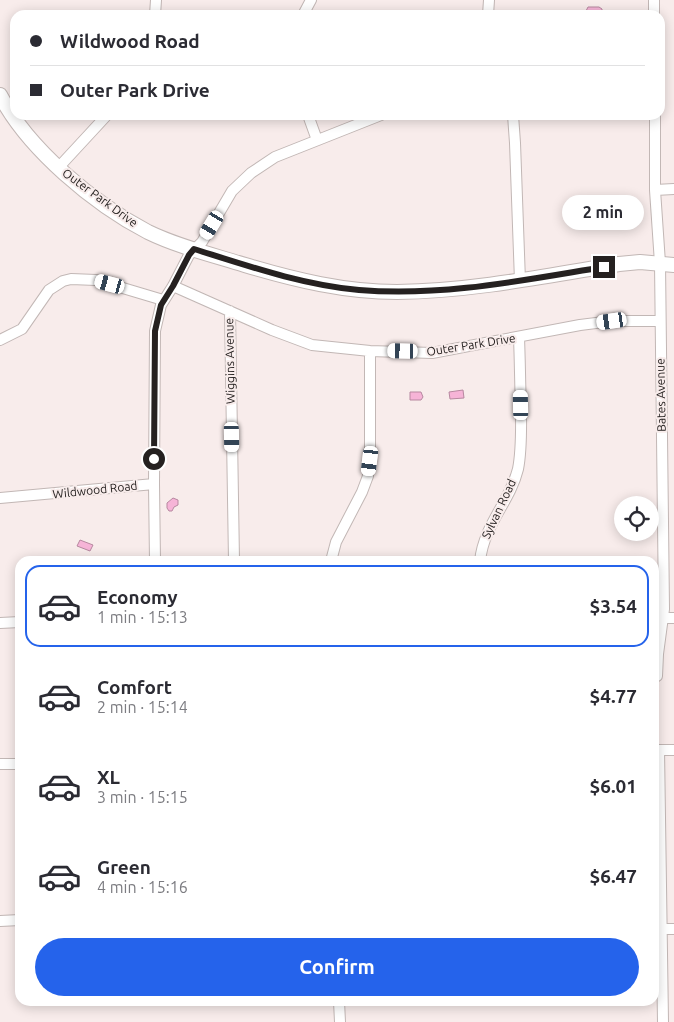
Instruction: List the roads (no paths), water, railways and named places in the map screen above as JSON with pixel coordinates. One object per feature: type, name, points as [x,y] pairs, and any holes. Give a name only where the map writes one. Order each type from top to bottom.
[{"type":"street","name":"Outer Park Drive","points":[[0,95],[10,112]]},
{"type":"street","name":"Outer Park Drive","points":[[15,120],[58,168],[125,219],[150,232],[194,249],[277,274],[326,285],[359,290],[432,291],[520,281],[619,264],[667,264]]},
{"type":"street","points":[[58,168],[102,120]]},
{"type":"street","points":[[310,120],[317,140]]},
{"type":"street","points":[[194,249],[202,242],[232,191],[251,173],[275,157],[368,120]]},
{"type":"street","points":[[513,120],[520,281]]},
{"type":"street","name":"Bates Avenue","points":[[655,120],[655,190],[667,264],[660,321],[664,618],[659,648]]},
{"type":"street","points":[[655,190],[674,189]]},
{"type":"street","name":"Wildwood Road","points":[[0,498],[154,484],[155,331],[163,300],[194,249]]},
{"type":"street","points":[[0,340],[22,328],[49,290],[63,281],[71,279],[96,280],[163,300]]},
{"type":"street","name":"Outer Park Drive","points":[[173,286],[312,345],[370,351],[432,353],[612,321],[660,321]]},
{"type":"street","name":"Wiggins Avenue","points":[[230,311],[234,556]]},
{"type":"street","name":"Sylvan Road","points":[[481,556],[482,545],[514,481],[518,469],[522,442],[519,338]]},
{"type":"street","points":[[332,556],[336,542],[362,492],[368,476],[370,448],[370,351]]},
{"type":"street","points":[[154,484],[155,556]]},
{"type":"street","points":[[0,622],[15,622]]},
{"type":"street","points":[[659,750],[674,750]]},
{"type":"street","points":[[0,764],[15,764]]},
{"type":"street","points":[[0,920],[15,920]]},
{"type":"street","points":[[659,922],[661,929],[663,1022]]},
{"type":"street","points":[[661,929],[674,929]]},
{"type":"street","points":[[340,1006],[340,1022]]}]
